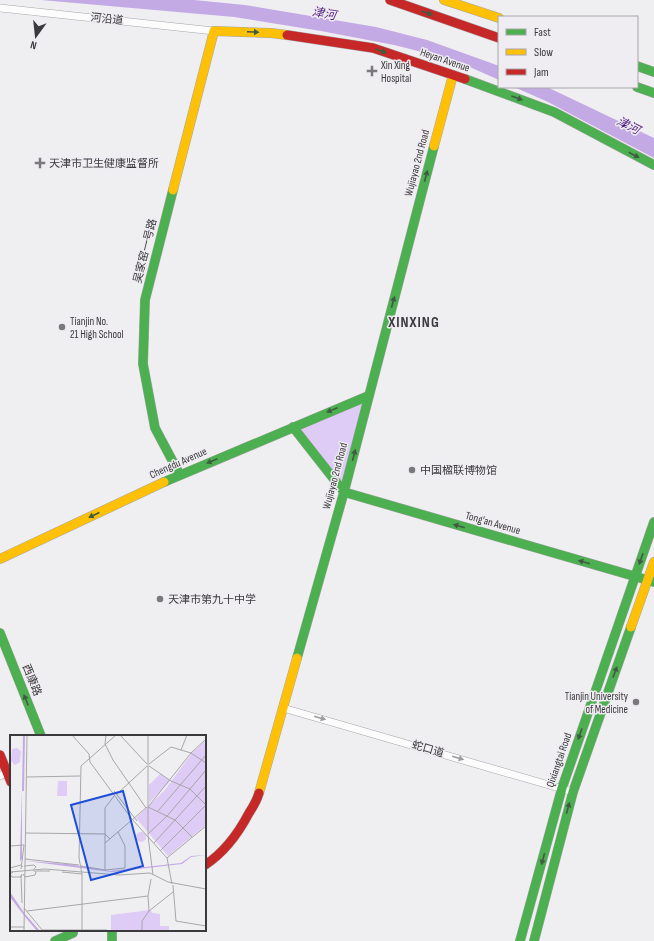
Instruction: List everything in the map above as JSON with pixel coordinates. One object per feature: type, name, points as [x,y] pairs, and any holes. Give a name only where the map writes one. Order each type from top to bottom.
[{"type":"main road","points":[[390,0],[498,38]]},
{"type":"main road","points":[[444,0],[498,18]]},
{"type":"main road","name":"Heyan Avenue","points":[[214,31],[271,33],[373,48],[453,75],[554,112],[654,165]]},
{"type":"main road","name":"吴家窑一号路","points":[[180,474],[155,428],[143,364],[145,300],[214,31]]},
{"type":"main road","points":[[638,66],[652,71]]},
{"type":"main road","name":"Wujiayao 2nd Road","points":[[206,864],[217,858],[236,837],[258,797],[344,492],[453,75]]},
{"type":"main road","points":[[638,87],[654,93]]},
{"type":"main road","name":"Chengdu Avenue","points":[[0,560],[180,474],[368,396]]},
{"type":"main road","points":[[293,427],[344,492]]},
{"type":"main road","name":"Tong'an Avenue","points":[[344,492],[651,581]]},
{"type":"main road","name":"Qixiangtai Road","points":[[520,941],[562,788],[654,522]]},
{"type":"main road","name":"Qixiangtai Road","points":[[534,941],[573,792],[651,581],[654,562]]},
{"type":"main road","name":"西康路","points":[[0,634],[41,735]]},
{"type":"main road","points":[[0,755],[4,774]]},
{"type":"main road","points":[[55,941],[74,935]]},
{"type":"street","name":"河沿道","points":[[0,8],[214,31]]},
{"type":"street","name":"蛇口道","points":[[283,708],[573,792]]},
{"type":"shaded area","points":[[371,400],[346,496],[294,430]]},
{"type":"water","points":[[41,0],[194,0],[245,5],[376,27],[427,40],[498,66],[498,80],[454,60],[394,45],[321,31],[234,17]]},
{"type":"water","name":"津河","points":[[516,88],[549,88],[654,138],[654,158],[548,102]]},
{"type":"traffic: fast","points":[[638,66],[654,72]]},
{"type":"traffic: fast","points":[[465,79],[554,112],[654,165]]},
{"type":"traffic: fast","points":[[638,87],[654,93]]},
{"type":"traffic: fast","points":[[297,658],[344,492],[434,146]]},
{"type":"traffic: fast","points":[[173,190],[145,300],[143,364],[155,428],[180,475]]},
{"type":"traffic: fast","points":[[164,482],[368,396]]},
{"type":"traffic: fast","points":[[293,427],[344,492],[654,582]]},
{"type":"traffic: fast","points":[[520,941],[562,788],[654,522]]},
{"type":"traffic: fast","points":[[534,941],[573,792],[631,627]]},
{"type":"traffic: fast","points":[[0,633],[41,735]]},
{"type":"traffic: fast","points":[[112,931],[112,941]]},
{"type":"traffic: fast","points":[[55,941],[73,933]]},
{"type":"traffic: slow","points":[[444,0],[498,18]]},
{"type":"traffic: slow","points":[[173,190],[214,31],[287,35]]},
{"type":"traffic: slow","points":[[434,146],[453,75]]},
{"type":"traffic: slow","points":[[0,559],[164,482]]},
{"type":"traffic: slow","points":[[631,627],[654,562]]},
{"type":"traffic: slow","points":[[259,793],[297,658]]},
{"type":"traffic: jam","points":[[390,0],[498,38]]},
{"type":"traffic: jam","points":[[287,35],[373,48],[465,79]]},
{"type":"traffic: jam","points":[[0,755],[10,780]]},
{"type":"traffic: jam","points":[[206,864],[219,854],[236,835],[259,793]]},
{"type":"place","name":"Xin Xing Hospital","points":[[372,71]]},
{"type":"place","name":"天津市卫生健康监督所","points":[[40,163]]},
{"type":"place","name":"Tianjin No. 21 High School","points":[[62,327]]},
{"type":"place","name":"中国楹联博物馆","points":[[412,470]]},
{"type":"place","name":"天津市第九十中学","points":[[160,599]]},
{"type":"place","name":"Tianjin University of Medicine","points":[[636,702]]},
{"type":"district","name":"XINXING","points":[[414,322]]}]
